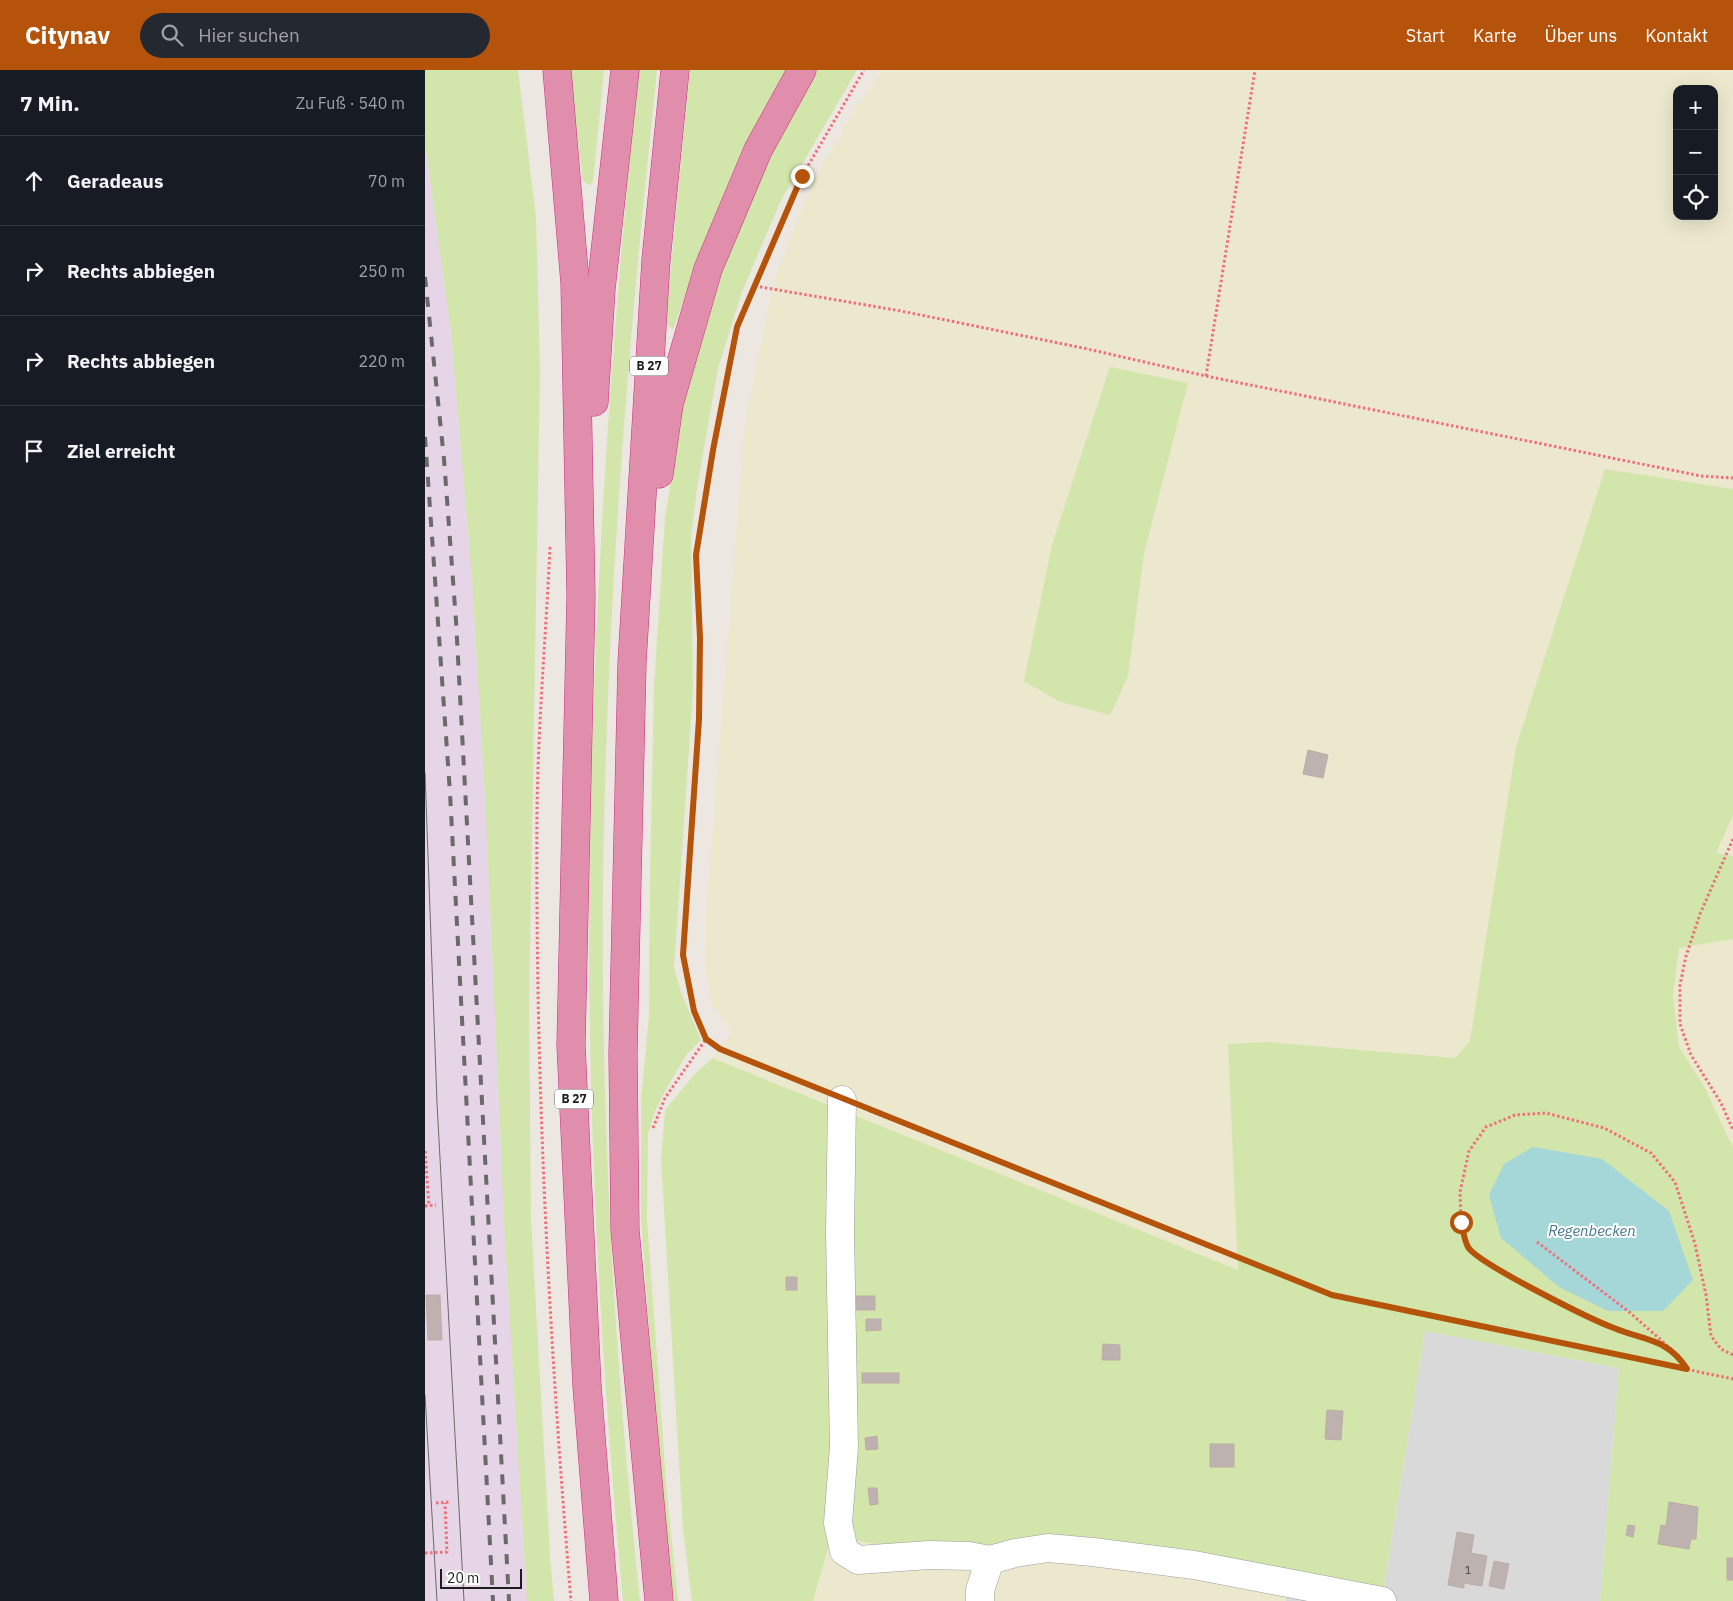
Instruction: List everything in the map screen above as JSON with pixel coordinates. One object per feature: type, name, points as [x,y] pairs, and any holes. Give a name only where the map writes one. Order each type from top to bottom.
[{"type":"highway","points":[[557,70],[575,283],[581,596]]},
{"type":"highway","name":"B 27","points":[[604,1601],[587,1386],[571,1045],[581,596],[601,289],[625,70]]},
{"type":"highway","name":"B 27","points":[[659,1601],[625,1230],[623,1053],[631,663],[655,260],[675,70]]},
{"type":"highway","points":[[631,663],[669,404],[700,296],[708,269],[758,150],[802,70]]},
{"type":"street","points":[[842,1100],[840,1233],[844,1448],[838,1523],[844,1551],[858,1560],[929,1555],[969,1556],[990,1560],[1015,1553],[1048,1548],[1093,1552],[1194,1565],[1382,1601]]},
{"type":"street","points":[[980,1601],[980,1590],[990,1560]]},
{"type":"path","points":[[864,70],[802,176],[737,327],[713,450],[696,555],[700,638],[699,719],[683,955],[694,1011],[706,1039],[720,1049],[842,1100],[1332,1295],[1733,1379]]},
{"type":"path","points":[[1206,376],[1255,70]]},
{"type":"path","points":[[755,286],[959,323],[1206,376],[1692,474],[1733,478]]},
{"type":"path","points":[[1733,839],[1699,914],[1680,985],[1680,1024],[1691,1055],[1721,1103],[1733,1130]]},
{"type":"path","points":[[652,1133],[665,1098],[706,1039]]},
{"type":"path","points":[[1663,1343],[1613,1328],[1494,1268],[1469,1248],[1461,1222],[1460,1192],[1469,1151],[1486,1127],[1515,1115],[1545,1113],[1604,1128],[1651,1153],[1675,1182],[1695,1244],[1706,1295],[1711,1336],[1721,1349],[1733,1355]]},
{"type":"path","points":[[425,1151],[427,1206],[436,1205]]},
{"type":"path","points":[[1537,1242],[1628,1311],[1679,1356],[1687,1369]]},
{"type":"path","points":[[436,1503],[451,1502]]},
{"type":"path","points":[[425,1553],[447,1552],[445,1503]]},
{"type":"shaded area","points":[[882,70],[1733,70],[1733,489],[1605,469],[1470,1042],[1455,1058],[1268,1042],[1228,1044],[1238,1271],[1172,1247],[712,1058],[732,1033],[712,1005],[705,967],[706,913],[745,422],[774,280],[812,184],[853,112]]},
{"type":"shaded area","points":[[425,144],[451,331],[472,577],[486,814],[505,1239],[527,1601],[425,1601]]},
{"type":"shaded area","points":[[1733,815],[1733,856],[1716,854]]},
{"type":"shaded area","points":[[1733,939],[1733,1148],[1705,1088],[1679,1047],[1673,995],[1679,948]]},
{"type":"shaded area","points":[[1425,1331],[1619,1368],[1600,1601],[1286,1601],[1288,1593],[1383,1593]]},
{"type":"shaded area","points":[[831,1537],[998,1548],[1288,1593],[1286,1601],[813,1601]]},
{"type":"green space","points":[[425,70],[518,70],[536,217],[540,372],[529,1005],[531,1219],[554,1601],[527,1601],[505,1239],[486,814],[472,577],[451,331],[425,144]]},
{"type":"green space","points":[[569,70],[604,70],[593,182],[590,185],[583,181]]},
{"type":"green space","points":[[638,70],[657,70],[632,326],[619,497],[609,668],[603,860],[604,1072],[613,1284],[640,1601],[623,1601],[609,1440],[595,1197],[590,1036],[590,844],[597,623],[603,512],[618,291]]},
{"type":"green space","points":[[690,70],[788,70],[749,140],[703,245],[673,330],[668,325],[667,309]]},
{"type":"green space","points":[[815,70],[857,70],[781,200],[742,292],[718,368],[697,488],[691,537],[693,690],[674,968],[681,992],[701,1040],[686,1055],[666,1089],[656,1109],[648,1133],[647,1219],[667,1495],[678,1601],[671,1601],[664,1533],[641,1219],[641,1101],[649,1015],[654,686],[665,518],[683,404],[707,313],[739,222],[764,165]]},
{"type":"green space","points":[[1110,367],[1188,383],[1144,553],[1128,676],[1110,715],[1058,701],[1024,681],[1052,545]]},
{"type":"green space","points":[[1605,469],[1733,489],[1733,815],[1716,853],[1733,856],[1733,939],[1679,948],[1673,995],[1679,1047],[1705,1088],[1733,1148],[1733,1601],[1600,1601],[1619,1368],[1425,1331],[1383,1593],[998,1548],[903,1548],[831,1537],[813,1601],[692,1601],[683,1529],[661,1159],[665,1110],[693,1076],[712,1058],[1238,1270],[1228,1044],[1268,1042],[1455,1058],[1470,1041],[1516,747]]},
{"type":"water","name":"Regenbecken","points":[[1533,1147],[1602,1159],[1669,1211],[1693,1280],[1663,1311],[1608,1311],[1559,1287],[1501,1238],[1489,1195],[1504,1164]]},
{"type":"building","points":[[1308,750],[1328,755],[1323,778],[1303,774]]},
{"type":"building","points":[[786,1277],[797,1277],[797,1290],[786,1290]]},
{"type":"building","points":[[426,1295],[440,1295],[442,1340],[428,1340]]},
{"type":"building","points":[[856,1296],[875,1296],[875,1310],[856,1310]]},
{"type":"building","points":[[866,1319],[881,1319],[881,1330],[866,1331]]},
{"type":"building","points":[[1103,1344],[1120,1345],[1120,1360],[1102,1360]]},
{"type":"building","points":[[862,1373],[899,1373],[899,1383],[862,1383]]},
{"type":"building","points":[[1327,1410],[1343,1411],[1341,1440],[1325,1439]]},
{"type":"building","points":[[877,1436],[878,1449],[866,1450],[865,1438]]},
{"type":"building","points":[[1210,1444],[1234,1444],[1234,1467],[1210,1467]]},
{"type":"building","points":[[868,1488],[877,1488],[878,1504],[870,1505]]},
{"type":"building","points":[[1669,1502],[1698,1507],[1696,1539],[1691,1539],[1689,1549],[1658,1544],[1661,1525],[1666,1526]]},
{"type":"building","points":[[1628,1525],[1635,1526],[1633,1537],[1626,1535]]},
{"type":"building","points":[[1457,1532],[1474,1535],[1471,1553],[1487,1556],[1482,1586],[1464,1583],[1464,1588],[1448,1585]]},
{"type":"building","points":[[1727,1558],[1733,1558],[1733,1580],[1727,1580]]},
{"type":"building","points":[[1494,1561],[1509,1564],[1504,1589],[1489,1586]]},
{"type":"tram line","points":[[425,773],[437,1103],[464,1601]]},
{"type":"tram line","points":[[425,1395],[437,1601]]},
{"type":"railway","points":[[425,277],[444,459],[456,621],[509,1601]]},
{"type":"railway","points":[[425,437],[450,793],[493,1601]]},
{"type":"route","points":[[802,176],[737,327],[713,450],[696,555],[700,638],[699,719],[683,955],[694,1011],[706,1039],[720,1049],[842,1100],[1332,1295],[1444,1320],[1687,1369],[1679,1356],[1663,1343],[1613,1328],[1494,1268],[1469,1248],[1461,1222]]}]
